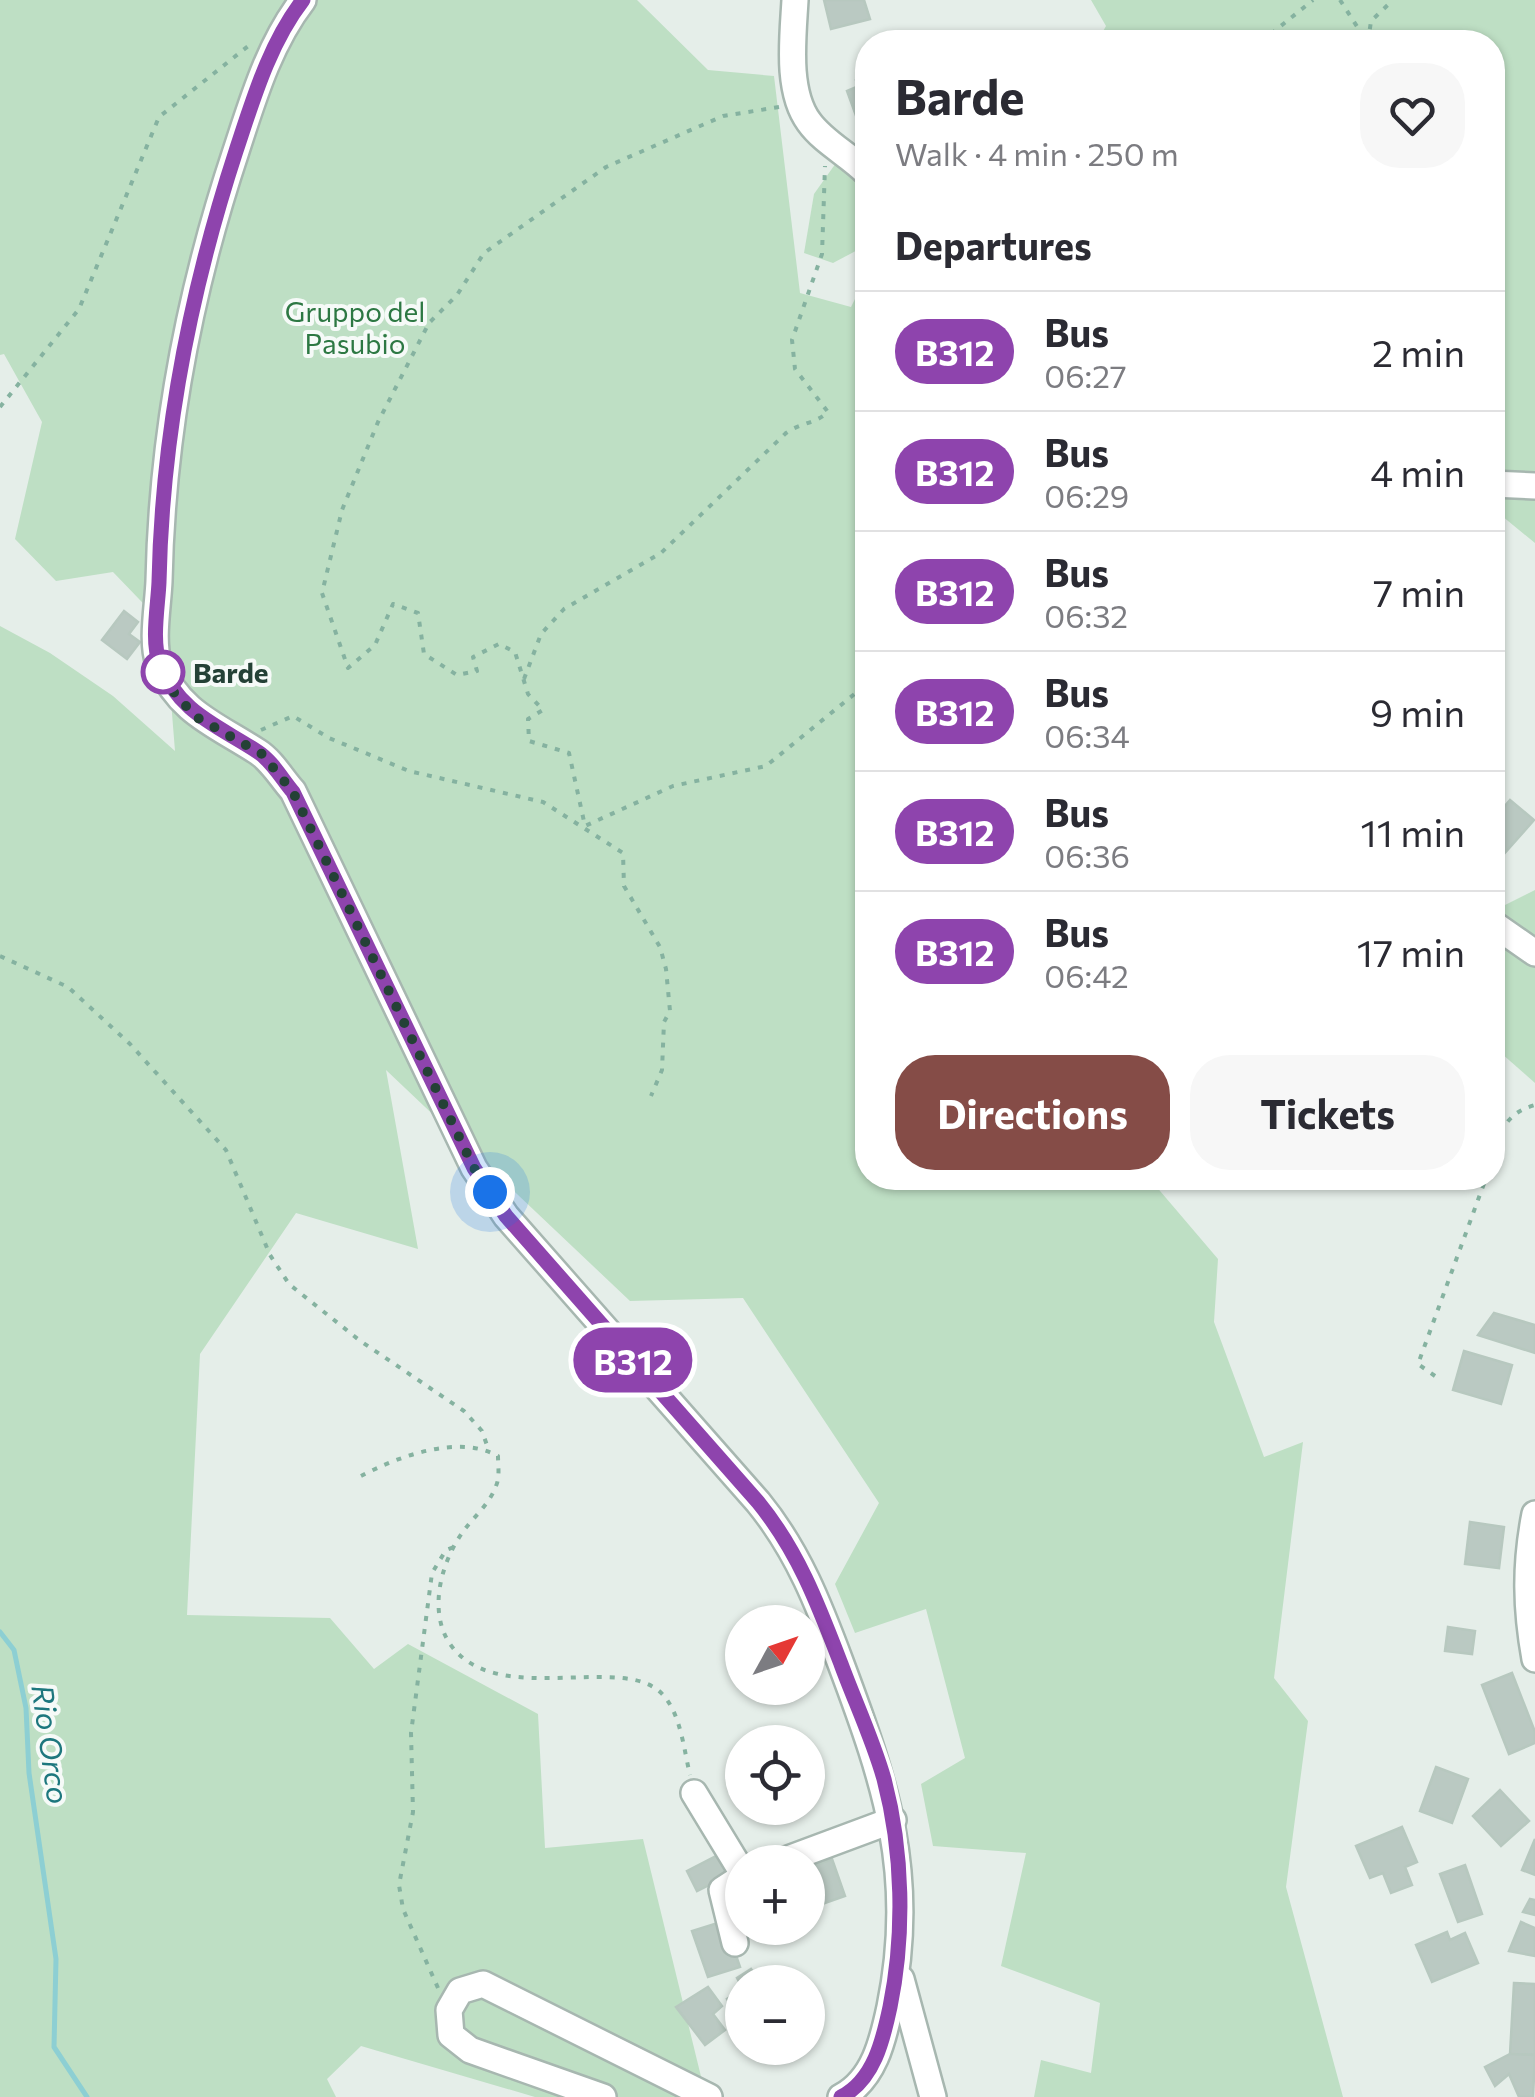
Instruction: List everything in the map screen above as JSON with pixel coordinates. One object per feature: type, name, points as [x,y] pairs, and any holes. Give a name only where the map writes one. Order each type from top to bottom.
[{"type":"street","points":[[303,0],[290,17],[257,86],[206,242],[181,360],[161,487],[157,658],[170,688],[196,717],[262,754],[293,792],[474,1168],[506,1216],[788,1539],[811,1584],[883,1776],[899,1873],[897,1959],[882,2047],[854,2090],[841,2097]]},
{"type":"street","points":[[795,0],[795,82],[800,104],[810,123],[855,163]]},
{"type":"street","points":[[1505,485],[1535,486]]},
{"type":"street","points":[[1505,932],[1535,953]]},
{"type":"street","points":[[1535,1514],[1526,1609],[1535,1659]]},
{"type":"street","points":[[694,1793],[725,1846]]},
{"type":"street","points":[[825,1845],[893,1820]]},
{"type":"street","points":[[897,1959],[909,2020],[933,2097]]},
{"type":"street","points":[[603,2097],[470,2050],[450,2035],[449,2010],[460,1991],[483,1984],[708,2097]]},
{"type":"path","points":[[1276,30],[1313,0]]},
{"type":"path","points":[[1340,0],[1359,30]]},
{"type":"path","points":[[1369,30],[1371,22],[1393,0]]},
{"type":"path","points":[[0,407],[79,309],[159,118],[237,59],[260,36]]},
{"type":"path","points":[[585,826],[569,752],[529,741],[528,718],[544,710],[528,694],[515,652],[499,644],[474,657],[477,671],[457,675],[424,654],[418,614],[393,604],[376,644],[348,668],[322,593],[342,510],[378,422],[429,323],[457,295],[484,252],[606,167],[723,116],[800,104]]},
{"type":"path","points":[[524,679],[541,634],[564,609],[661,552],[786,432],[801,422],[820,420],[828,412],[795,368],[792,340],[822,254],[824,136]]},
{"type":"path","points":[[585,826],[674,786],[766,766],[855,694]]},
{"type":"path","points":[[237,740],[293,716],[329,738],[410,771],[543,802],[623,853],[624,886],[660,947],[666,969],[670,1011],[664,1022],[662,1070],[651,1096]]},
{"type":"path","points":[[0,956],[68,988],[130,1044],[226,1150],[270,1255],[290,1284],[359,1340],[464,1411],[482,1431],[489,1451]]},
{"type":"path","points":[[1505,1123],[1516,1110],[1535,1106]]},
{"type":"path","points":[[1435,1376],[1418,1364],[1482,1190]]},
{"type":"path","points":[[361,1476],[446,1448],[480,1445],[498,1456],[496,1488],[456,1546],[438,1597],[440,1624],[451,1645],[474,1666],[518,1676],[553,1680],[620,1677],[650,1683],[674,1713],[694,1793]]},
{"type":"path","points":[[449,2010],[404,1909],[399,1885],[413,1812],[411,1733],[432,1573],[446,1550],[456,1546]]},
{"type":"green space","name":"Gruppo del Pasubio","points":[[0,0],[637,0],[708,70],[774,76],[800,293],[851,307],[855,299],[855,1190],[1159,1190],[1218,1259],[1214,1322],[1264,1457],[1303,1442],[1274,1678],[1308,1721],[1286,1887],[1343,2097],[1034,2097],[1041,2060],[1091,2073],[1100,2003],[1001,1966],[1026,1853],[933,1846],[921,1784],[965,1758],[926,1609],[855,1633],[835,1584],[879,1503],[743,1298],[630,1301],[386,1070],[418,1249],[296,1213],[200,1354],[187,1615],[330,1618],[374,1669],[408,1644],[538,1714],[545,1848],[643,1839],[706,2097],[535,2097],[361,2046],[327,2079],[336,2097],[0,2097],[0,626],[50,653],[113,696],[175,751],[165,626],[113,572],[56,581],[15,539],[42,422],[4,354],[0,355]]},
{"type":"green space","points":[[1091,0],[1535,0],[1535,543],[1505,518],[1505,30],[1104,30],[1106,26]]},
{"type":"green space","points":[[836,163],[855,175],[855,251],[833,263],[804,253],[814,194]]},
{"type":"green space","points":[[1535,890],[1535,1083],[1505,1057],[1505,905]]},
{"type":"building","points":[[824,0],[864,0],[870,19],[831,29]]},
{"type":"building","points":[[855,88],[855,113],[847,91]]},
{"type":"building","points":[[124,611],[138,622],[129,634],[140,642],[127,659],[102,640]]},
{"type":"building","points":[[1510,800],[1534,820],[1505,853],[1505,806]]},
{"type":"building","points":[[1494,1313],[1535,1325],[1535,1353],[1478,1335]]},
{"type":"building","points":[[1464,1351],[1512,1365],[1501,1404],[1453,1390]]},
{"type":"building","points":[[1470,1522],[1504,1527],[1499,1568],[1465,1564]]},
{"type":"building","points":[[1448,1627],[1475,1631],[1472,1654],[1445,1651]]},
{"type":"building","points":[[1512,1673],[1535,1732],[1535,1743],[1509,1754],[1482,1685]]},
{"type":"building","points":[[1436,1767],[1468,1779],[1452,1823],[1420,1811]]},
{"type":"building","points":[[1500,1790],[1529,1821],[1501,1846],[1473,1816]]},
{"type":"building","points":[[1402,1827],[1417,1862],[1405,1867],[1412,1885],[1391,1893],[1383,1873],[1370,1878],[1356,1846]]},
{"type":"building","points":[[1535,1839],[1535,1875],[1522,1870]]},
{"type":"building","points":[[725,1854],[725,1877],[697,1891],[687,1871]]},
{"type":"building","points":[[832,1859],[845,1896],[825,1903],[825,1862]]},
{"type":"building","points":[[1465,1865],[1482,1914],[1458,1922],[1440,1874]]},
{"type":"building","points":[[1530,1899],[1535,1900],[1535,1915],[1523,1912]]},
{"type":"building","points":[[724,1921],[725,1945],[732,1945],[739,1965],[725,1965],[725,1972],[708,1977],[692,1931]]},
{"type":"building","points":[[1521,1922],[1535,1928],[1535,1956],[1509,1951]]},
{"type":"building","points":[[1447,1932],[1450,1940],[1465,1933],[1478,1963],[1432,1982],[1416,1945]]},
{"type":"building","points":[[1514,1983],[1535,1984],[1535,2055],[1510,2054]]},
{"type":"building","points":[[708,1987],[722,2006],[713,2014],[725,2030],[705,2045],[676,2007]]},
{"type":"building","points":[[1510,2054],[1535,2055],[1533,2097],[1519,2097],[1509,2074],[1495,2086],[1485,2067]]},
{"type":"waterway","name":"Rio Orco","points":[[0,1632],[14,1650],[26,1708],[29,1773],[56,1959],[54,2047],[87,2097]]},
{"type":"bus line","name":"B312","points":[[303,0],[290,17],[257,86],[206,242],[181,360],[161,487],[157,658],[170,688],[196,717],[262,754],[293,792],[474,1168],[506,1216],[758,1502],[788,1539],[811,1584],[883,1776],[899,1873],[897,1959],[882,2047],[854,2090],[841,2097]]},
{"type":"place","name":"Barde","points":[[163,672]]},
{"type":"route","points":[[163,672],[157,658],[170,688],[196,717],[262,754],[293,792],[474,1168],[490,1192]]}]
